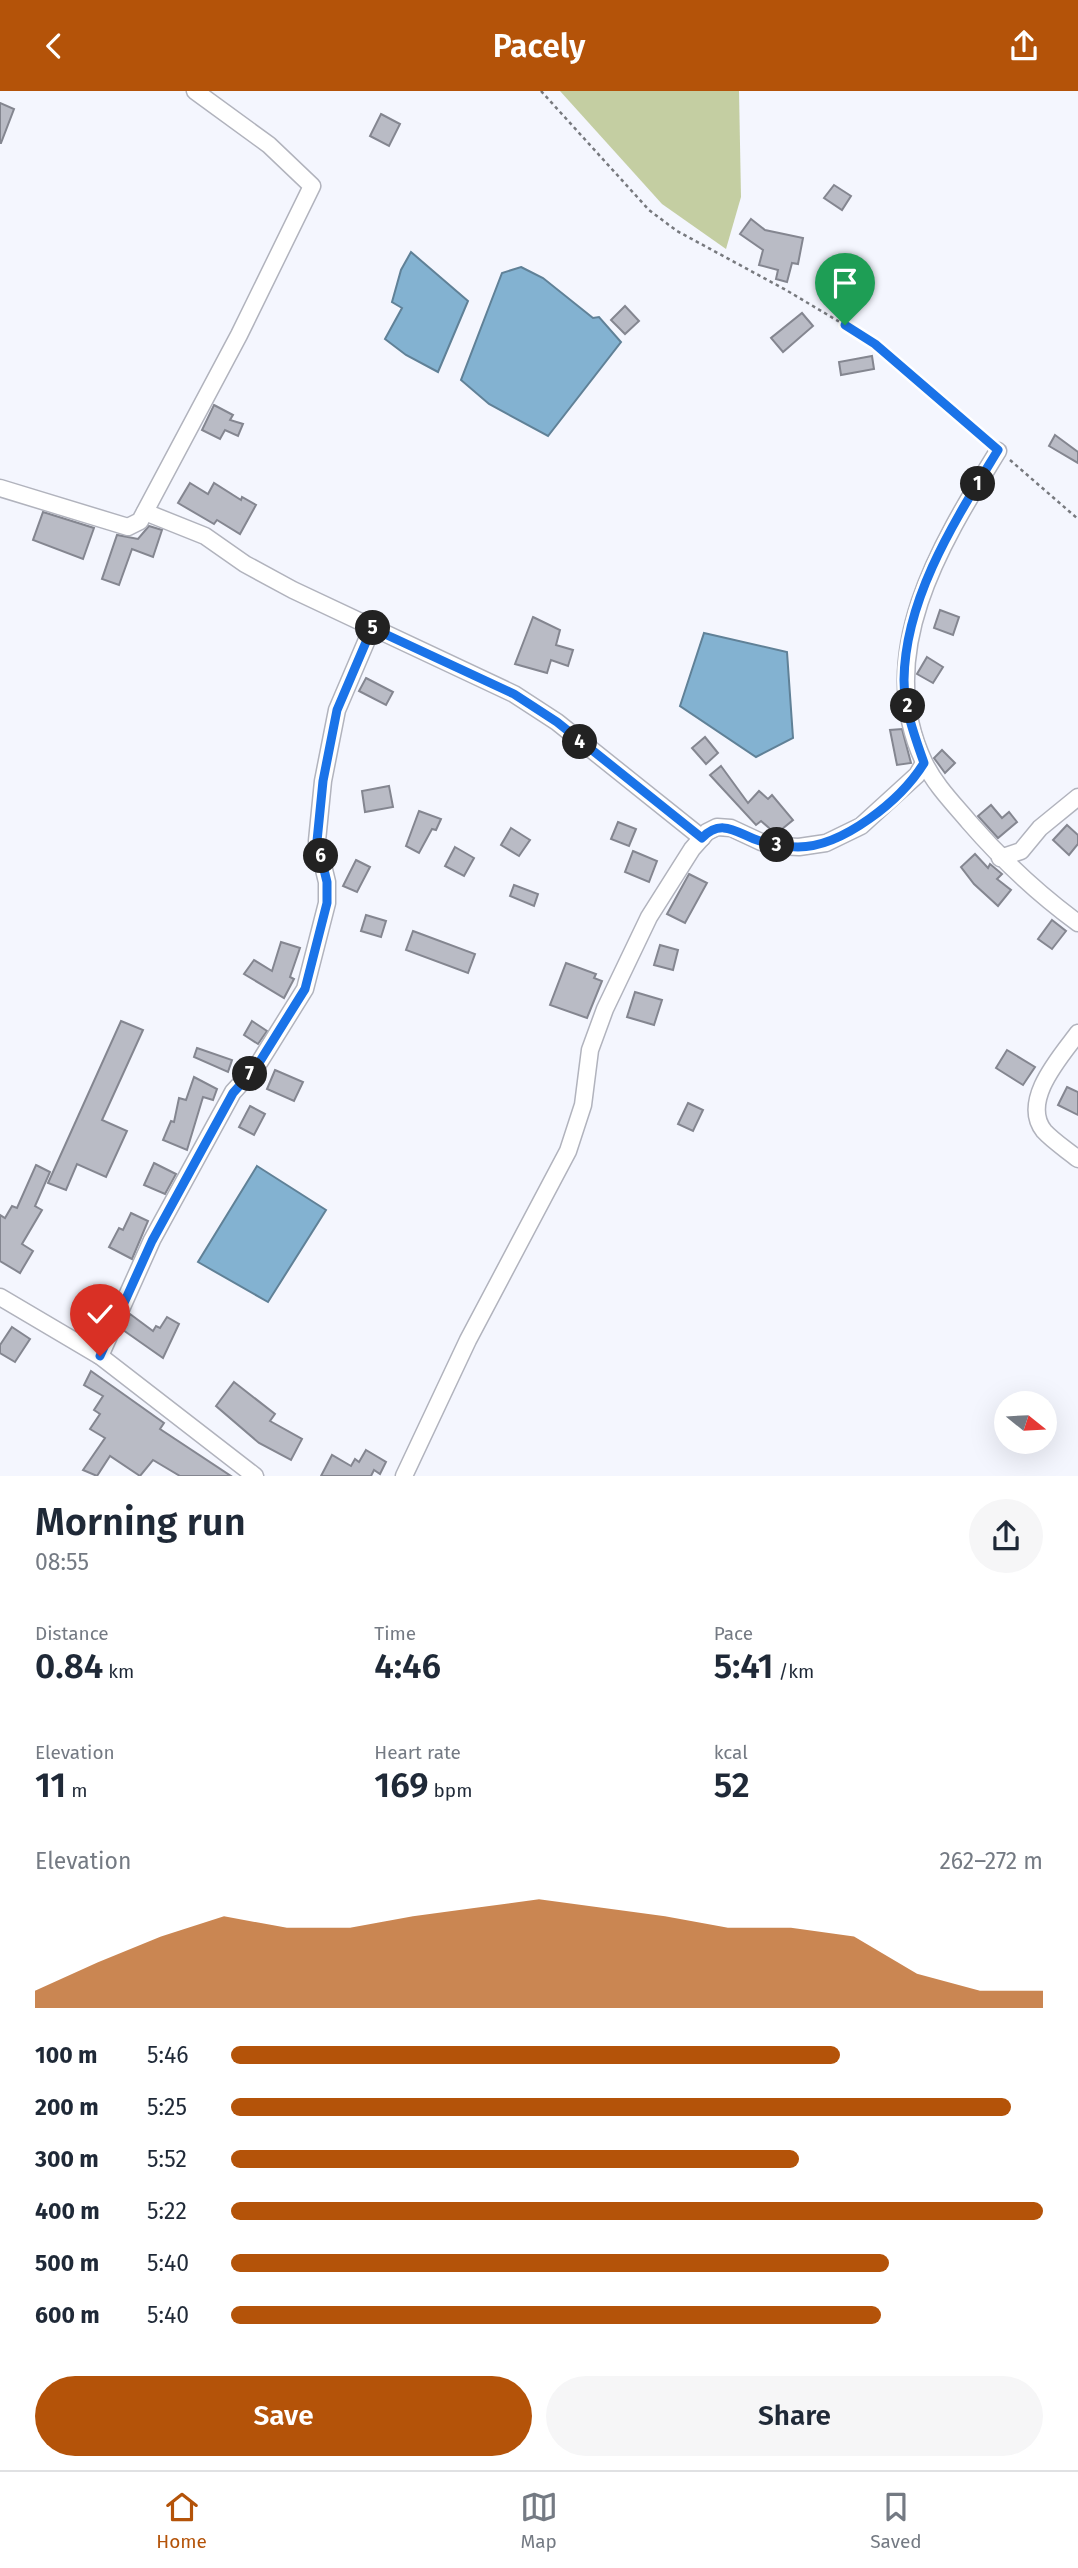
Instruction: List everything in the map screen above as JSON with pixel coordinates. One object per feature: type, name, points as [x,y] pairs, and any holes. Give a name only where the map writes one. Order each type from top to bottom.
[{"type":"street","points":[[0,488],[128,527],[140,521],[239,335],[312,186],[270,145],[195,91]]},
{"type":"street","points":[[998,450],[963,507],[919,603],[909,636],[904,681],[912,729],[924,763],[945,795],[1000,857],[1078,923]]},
{"type":"street","points":[[145,512],[205,536],[257,570],[372,628],[514,694],[557,722],[702,838]]},
{"type":"street","points":[[100,1356],[152,1241],[233,1093],[257,1066],[305,989],[327,903],[327,882],[317,841],[323,781],[337,710],[372,628]]},
{"type":"street","points":[[404,1476],[468,1340],[568,1151],[583,1105],[590,1050],[629,954],[671,878],[702,838],[718,827],[731,828],[761,842],[779,846],[799,847],[826,843],[861,826],[917,775],[924,763]]},
{"type":"street","points":[[1000,857],[1021,851],[1040,828],[1078,797]]},
{"type":"street","points":[[1078,1033],[1042,1085],[1036,1112],[1043,1130],[1078,1159]]},
{"type":"street","points":[[0,1297],[100,1356],[255,1476]]},
{"type":"path","points":[[541,91],[649,210],[677,231],[786,290],[875,344],[1078,519]]},
{"type":"green space","points":[[560,91],[739,91],[741,197],[726,249],[662,204]]},
{"type":"water","points":[[411,252],[468,301],[438,372],[406,355],[385,339],[402,308],[392,302],[401,270]]},
{"type":"water","points":[[521,267],[543,278],[593,318],[599,317],[621,342],[548,436],[489,404],[461,380],[502,273]]},
{"type":"water","points":[[704,633],[787,652],[793,738],[756,757],[680,706]]},
{"type":"water","points":[[257,1166],[326,1210],[268,1302],[198,1262]]},
{"type":"building","points":[[0,103],[14,109],[1,143],[0,143]]},
{"type":"building","points":[[381,114],[400,124],[389,146],[370,136]]},
{"type":"building","points":[[834,185],[851,196],[842,210],[824,198]]},
{"type":"building","points":[[751,219],[765,230],[803,238],[798,264],[792,263],[787,282],[776,279],[778,270],[759,265],[763,250],[740,234]]},
{"type":"building","points":[[840,272],[862,290],[848,306],[826,287]]},
{"type":"building","points":[[625,306],[639,321],[625,334],[611,320]]},
{"type":"building","points":[[802,313],[813,326],[783,352],[771,338]]},
{"type":"building","points":[[872,356],[874,369],[841,375],[839,362]]},
{"type":"building","points":[[214,405],[233,415],[230,420],[243,424],[238,436],[225,430],[220,439],[202,430]]},
{"type":"building","points":[[1055,435],[1078,452],[1078,463],[1049,446]]},
{"type":"building","points":[[190,483],[208,494],[214,483],[241,500],[242,497],[256,505],[240,534],[217,520],[214,524],[178,503]]},
{"type":"building","points":[[43,512],[94,528],[83,559],[33,540]]},
{"type":"building","points":[[149,526],[162,530],[153,557],[132,549],[119,585],[102,579],[117,535],[138,539]]},
{"type":"building","points":[[940,610],[959,617],[953,635],[934,628]]},
{"type":"building","points":[[533,617],[560,630],[556,645],[573,650],[568,666],[551,660],[547,673],[515,664]]},
{"type":"building","points":[[927,657],[943,667],[933,683],[917,674]]},
{"type":"building","points":[[366,678],[393,692],[386,705],[359,691]]},
{"type":"building","points":[[902,729],[911,763],[897,765],[890,730]]},
{"type":"building","points":[[705,737],[718,753],[706,764],[692,748]]},
{"type":"building","points":[[942,750],[955,763],[945,773],[934,758]]},
{"type":"building","points":[[721,766],[748,803],[759,791],[768,799],[772,795],[793,820],[776,834],[761,821],[756,825],[710,775]]},
{"type":"building","points":[[389,786],[393,807],[365,812],[362,791]]},
{"type":"building","points":[[991,805],[1002,818],[1009,812],[1017,822],[998,838],[978,816]]},
{"type":"building","points":[[419,811],[441,819],[436,830],[432,829],[419,853],[406,846]]},
{"type":"building","points":[[618,822],[636,829],[629,846],[611,839]]},
{"type":"building","points":[[1067,825],[1078,835],[1078,844],[1069,855],[1053,840]]},
{"type":"building","points":[[511,828],[530,840],[519,856],[501,845]]},
{"type":"building","points":[[455,847],[474,858],[464,876],[445,866]]},
{"type":"building","points":[[633,851],[657,861],[649,882],[625,872]]},
{"type":"building","points":[[975,854],[988,868],[990,864],[1002,874],[997,879],[1011,890],[998,906],[974,884],[961,867]]},
{"type":"building","points":[[356,860],[370,867],[357,892],[343,886]]},
{"type":"building","points":[[689,874],[707,883],[685,923],[667,914]]},
{"type":"building","points":[[514,885],[538,894],[534,906],[510,896]]},
{"type":"building","points":[[366,915],[386,921],[381,937],[361,931]]},
{"type":"building","points":[[1052,920],[1066,931],[1052,949],[1038,939]]},
{"type":"building","points":[[413,931],[475,954],[468,973],[406,950]]},
{"type":"building","points":[[281,942],[300,948],[290,977],[294,979],[284,998],[244,974],[254,960],[272,971]]},
{"type":"building","points":[[660,945],[678,950],[673,970],[654,965]]},
{"type":"building","points":[[566,963],[596,974],[594,978],[602,981],[587,1018],[550,1005]]},
{"type":"building","points":[[635,992],[662,1000],[654,1025],[627,1017]]},
{"type":"building","points":[[121,1021],[143,1030],[102,1120],[127,1131],[106,1177],[77,1164],[66,1190],[48,1183]]},
{"type":"building","points":[[252,1021],[267,1031],[258,1044],[244,1035]]},
{"type":"building","points":[[197,1048],[232,1060],[228,1072],[194,1057]]},
{"type":"building","points":[[1007,1050],[1035,1067],[1023,1085],[996,1068]]},
{"type":"building","points":[[275,1070],[303,1082],[294,1101],[267,1089]]},
{"type":"building","points":[[194,1077],[217,1089],[213,1100],[203,1097],[187,1150],[163,1140],[171,1121],[174,1122],[179,1098],[186,1100]]},
{"type":"building","points":[[1067,1087],[1078,1092],[1078,1115],[1058,1105]]},
{"type":"building","points":[[688,1103],[703,1110],[693,1131],[678,1124]]},
{"type":"building","points":[[250,1106],[265,1114],[254,1135],[239,1127]]},
{"type":"building","points":[[154,1163],[176,1174],[165,1194],[144,1185]]},
{"type":"building","points":[[36,1165],[50,1172],[35,1206],[42,1210],[22,1244],[33,1251],[20,1273],[0,1261],[0,1215],[5,1218],[12,1206],[17,1208]]},
{"type":"building","points":[[131,1213],[148,1221],[132,1259],[109,1247],[119,1228],[123,1230]]},
{"type":"building","points":[[94,1286],[115,1296],[103,1324],[80,1312]]},
{"type":"building","points":[[130,1314],[153,1331],[156,1326],[160,1328],[167,1317],[179,1324],[163,1358],[123,1330]]},
{"type":"building","points":[[12,1327],[30,1339],[15,1362],[0,1353],[0,1345]]},
{"type":"building","points":[[91,1371],[164,1423],[160,1429],[231,1476],[180,1476],[153,1460],[140,1476],[110,1456],[97,1476],[83,1470],[105,1438],[90,1429],[100,1414],[94,1410],[103,1396],[84,1385]]},
{"type":"building","points":[[234,1382],[275,1414],[270,1421],[302,1439],[291,1460],[259,1443],[216,1406]]},
{"type":"building","points":[[366,1450],[386,1462],[380,1474],[374,1470],[371,1476],[321,1476],[332,1455],[351,1466],[355,1459],[359,1462]]},
{"type":"route","points":[[100,1356],[152,1241],[233,1093],[257,1066],[305,989],[327,903],[327,882],[317,841],[323,781],[337,710],[372,628],[514,694],[557,722],[702,838],[707,832],[718,827],[731,828],[761,842],[779,846],[799,847],[826,843],[855,831],[917,775],[924,763],[912,729],[904,681],[909,636],[919,603],[941,550],[963,507],[998,450],[875,344],[845,325]]}]
